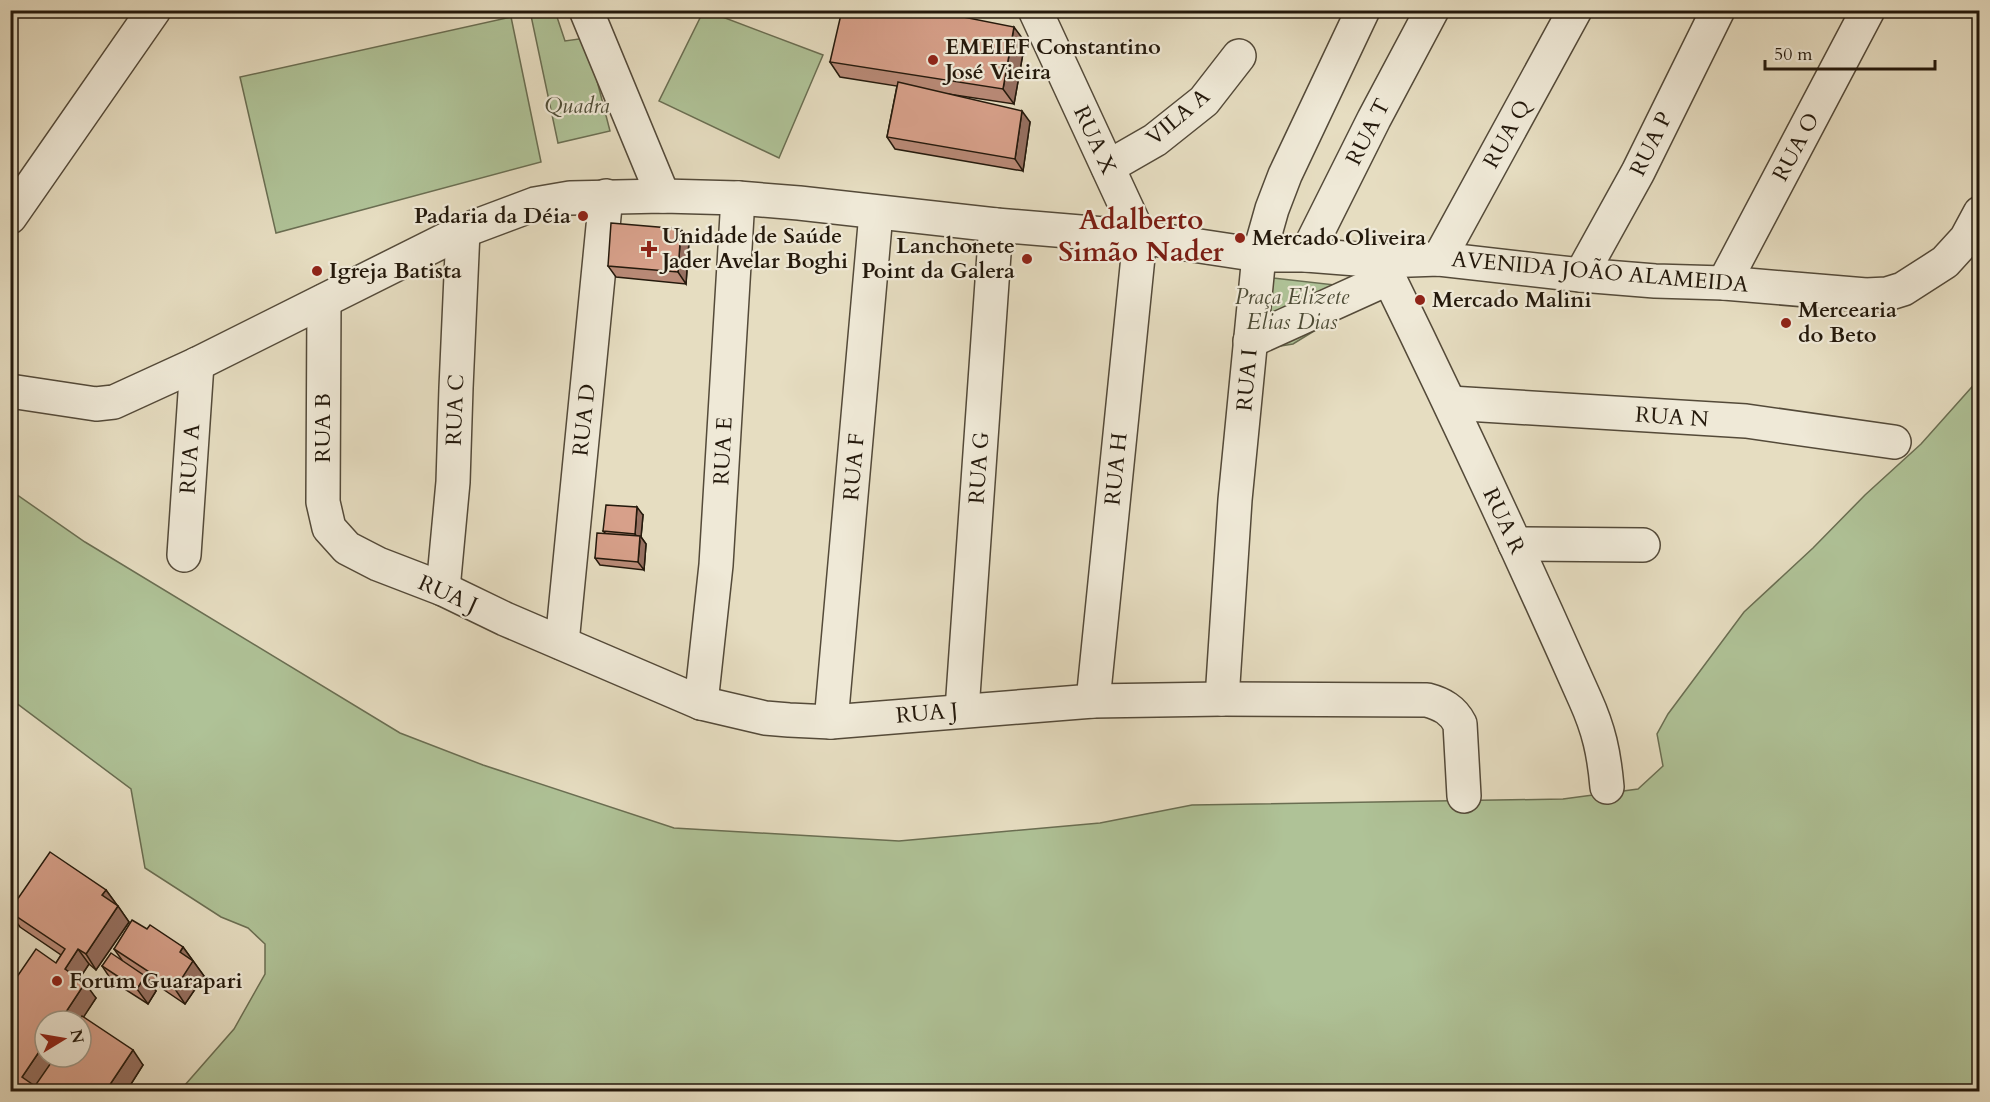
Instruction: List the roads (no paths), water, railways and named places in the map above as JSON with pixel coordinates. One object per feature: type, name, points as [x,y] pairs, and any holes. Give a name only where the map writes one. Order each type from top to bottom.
[{"type":"street","points":[[10,217],[154,10]]},
{"type":"street","points":[[586,10],[663,196]]},
{"type":"street","name":"RUA X","points":[[1035,10],[1140,237]]},
{"type":"street","name":"RUA I","points":[[1222,699],[1235,500],[1259,255],[1272,209],[1285,175],[1363,10]]},
{"type":"street","name":"RUA T","points":[[1306,255],[1432,10]]},
{"type":"street","name":"RUA Q","points":[[1439,259],[1575,10]]},
{"type":"street","name":"RUA P","points":[[1581,275],[1638,172],[1718,10]]},
{"type":"street","name":"RUA O","points":[[1724,283],[1868,10]]},
{"type":"street","name":"VILA A","points":[[1107,167],[1155,140],[1204,101],[1239,56]]},
{"type":"street","name":"RUA D","points":[[562,643],[606,196]]},
{"type":"street","name":"AVENIDA JOÃO ALAMEIDA","points":[[10,391],[61,400],[110,403],[196,364],[463,231],[535,204],[570,198],[663,196],[738,198],[996,225],[1140,237],[1259,255],[1306,255],[1385,269],[1439,259],[1581,275],[1655,281],[1724,283],[1866,295],[1887,294],[1903,289],[1945,261],[1966,239],[1980,213]]},
{"type":"street","name":"RUA E","points":[[701,703],[716,565],[738,198]]},
{"type":"street","name":"RUA F","points":[[831,722],[876,213]]},
{"type":"street","name":"RUA G","points":[[962,710],[996,225]]},
{"type":"street","name":"RUA C","points":[[443,589],[453,482],[463,231]]},
{"type":"street","name":"RUA H","points":[[1093,701],[1140,237]]},
{"type":"street","points":[[1250,341],[1385,269]]},
{"type":"street","name":"RUA R","points":[[1385,269],[1450,402],[1596,723],[1604,752],[1607,787]]},
{"type":"street","name":"RUA B","points":[[324,301],[323,502],[329,528],[347,548]]},
{"type":"street","name":"RUA A","points":[[184,555],[196,364]]},
{"type":"street","name":"RUA N","points":[[1450,402],[1746,421],[1894,442]]},
{"type":"street","points":[[1515,544],[1643,545]]},
{"type":"street","name":"RUA J","points":[[347,548],[378,564],[443,589],[505,619],[701,703],[765,717],[831,722],[1093,701],[1427,700],[1440,704],[1456,717],[1460,724],[1464,796]]},
{"type":"place","name":"EMEIEF Constantino José Vieira","points":[[933,60]]},
{"type":"place","name":"Padaria da Déia","points":[[583,216]]},
{"type":"place","name":"Mercado Oliveira","points":[[1240,238]]},
{"type":"place","name":"Unidade de Saúde Jader Avelar Boghi","points":[[649,249]]},
{"type":"place","name":"Lanchonete Point da Galera","points":[[1027,259]]},
{"type":"place","name":"Igreja Batista","points":[[317,271]]},
{"type":"place","name":"Mercado Malini","points":[[1420,300]]},
{"type":"place","name":"Mercearia do Beto","points":[[1786,323]]},
{"type":"place","name":"Forum Guarapari","points":[[57,981]]},
{"type":"district","name":"Adalberto Simão Nader","points":[[1141,236]]},
{"type":"park label","name":"Quadra","points":[[577,106]]},
{"type":"park label","name":"Praça Elizete Elias Dias","points":[[1292,310]]}]
